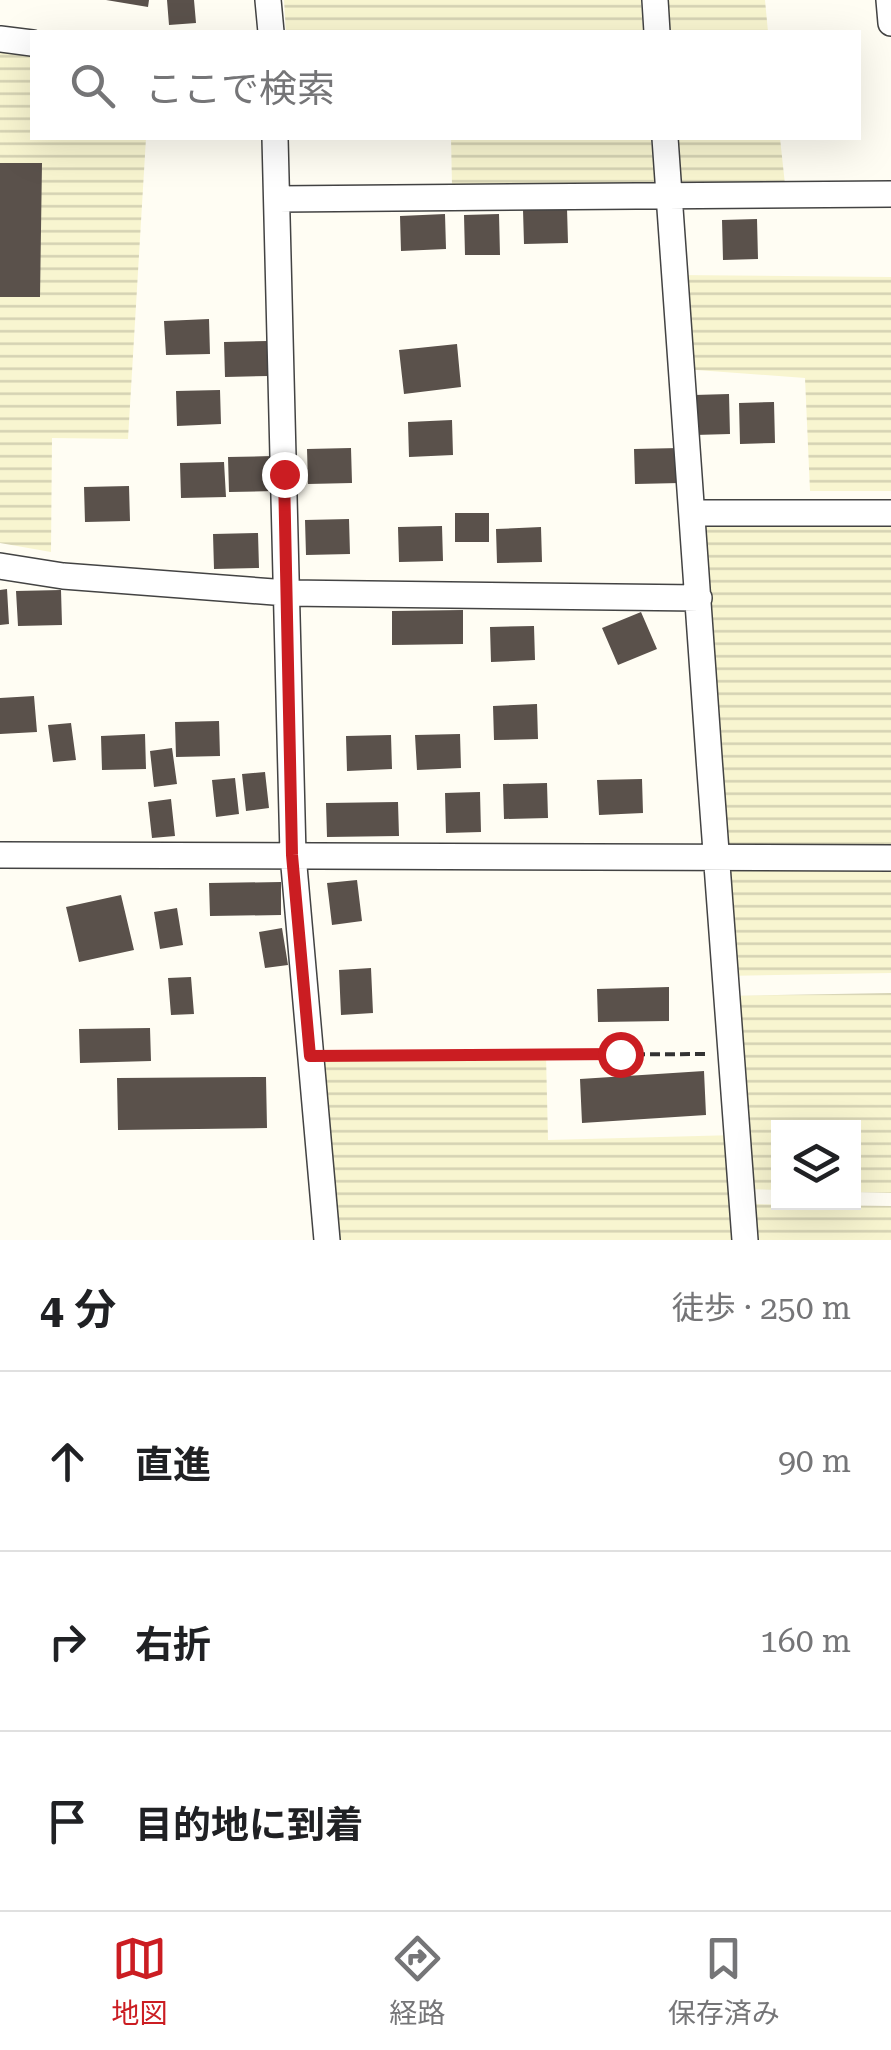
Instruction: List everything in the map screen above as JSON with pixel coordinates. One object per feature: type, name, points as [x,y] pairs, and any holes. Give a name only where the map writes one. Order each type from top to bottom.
[{"type":"street","points":[[268,0],[270,30]]},
{"type":"street","points":[[655,0],[657,30]]},
{"type":"street","points":[[889,0],[891,23]]},
{"type":"street","points":[[0,39],[30,43]]},
{"type":"street","points":[[276,140],[292,855],[327,1240]]},
{"type":"street","points":[[665,140],[694,513],[714,857],[746,1240]]},
{"type":"street","points":[[278,199],[891,194]]},
{"type":"street","points":[[694,513],[891,512]]},
{"type":"street","points":[[0,566],[63,576],[287,592],[699,598]]},
{"type":"street","points":[[0,854],[891,858]]},
{"type":"path","points":[[310,1056],[730,1054]]},
{"type":"shaded area","points":[[284,0],[641,0],[643,30],[286,30]]},
{"type":"shaded area","points":[[655,0],[765,0],[768,30],[657,30]]},
{"type":"shaded area","points":[[0,36],[30,39],[30,140],[146,140],[128,439],[52,438],[51,552],[0,543]]},
{"type":"shaded area","points":[[451,140],[651,140],[655,183],[452,185]]},
{"type":"shaded area","points":[[665,140],[780,140],[786,194],[670,194]]},
{"type":"shaded area","points":[[676,275],[891,277],[891,491],[810,491],[805,378],[683,369]]},
{"type":"shaded area","points":[[891,512],[891,973],[723,976],[694,513]]},
{"type":"shaded area","points":[[891,993],[891,1193],[861,1192],[861,1120],[771,1120],[771,1190],[742,1189],[745,1240],[327,1240],[310,1057],[546,1055],[548,1140],[736,1135],[725,996]]},
{"type":"shaded area","points":[[753,1204],[771,1204],[771,1210],[891,1206],[891,1240],[752,1240]]},
{"type":"building","points":[[106,0],[149,0],[148,7]]},
{"type":"building","points":[[167,0],[194,0],[196,23],[169,25]]},
{"type":"building","points":[[0,163],[42,163],[40,297],[0,297]]},
{"type":"building","points":[[567,208],[568,243],[524,244],[523,210]]},
{"type":"building","points":[[445,214],[446,249],[401,251],[400,216]]},
{"type":"building","points":[[499,214],[500,255],[465,255],[464,215]]},
{"type":"building","points":[[757,219],[758,259],[723,260],[722,220]]},
{"type":"building","points":[[209,319],[210,354],[166,355],[164,321]]},
{"type":"building","points":[[268,341],[269,376],[225,377],[224,342]]},
{"type":"building","points":[[457,344],[461,387],[404,394],[399,350]]},
{"type":"building","points":[[220,390],[221,424],[177,426],[176,391]]},
{"type":"building","points":[[729,394],[730,434],[695,435],[694,395]]},
{"type":"building","points":[[774,402],[775,443],[740,444],[739,403]]},
{"type":"building","points":[[452,420],[453,455],[409,457],[408,422]]},
{"type":"building","points":[[351,448],[352,483],[308,484],[307,449]]},
{"type":"building","points":[[679,448],[680,483],[635,484],[634,449]]},
{"type":"building","points":[[273,456],[274,491],[229,492],[228,457]]},
{"type":"building","points":[[224,462],[226,497],[181,498],[180,463]]},
{"type":"building","points":[[129,486],[130,521],[85,522],[84,487]]},
{"type":"building","points":[[455,513],[489,513],[489,542],[455,542]]},
{"type":"building","points":[[349,519],[350,554],[306,555],[305,520]]},
{"type":"building","points":[[442,526],[443,561],[399,562],[398,527]]},
{"type":"building","points":[[541,527],[542,562],[497,563],[496,529]]},
{"type":"building","points":[[258,533],[259,568],[214,569],[213,534]]},
{"type":"building","points":[[7,589],[9,624],[0,625],[0,590]]},
{"type":"building","points":[[61,590],[62,625],[18,626],[16,591]]},
{"type":"building","points":[[463,610],[463,644],[392,645],[392,611]]},
{"type":"building","points":[[641,612],[657,649],[618,665],[602,628]]},
{"type":"building","points":[[534,626],[535,660],[491,662],[490,627]]},
{"type":"building","points":[[34,696],[37,732],[0,734],[0,698]]},
{"type":"building","points":[[537,704],[538,739],[494,740],[493,706]]},
{"type":"building","points":[[219,721],[220,756],[176,757],[175,722]]},
{"type":"building","points":[[71,723],[76,760],[53,762],[48,725]]},
{"type":"building","points":[[145,734],[146,769],[102,770],[101,736]]},
{"type":"building","points":[[460,734],[461,768],[417,770],[415,735]]},
{"type":"building","points":[[391,735],[392,769],[347,771],[346,736]]},
{"type":"building","points":[[172,748],[177,784],[154,787],[150,751]]},
{"type":"building","points":[[265,772],[269,808],[246,811],[242,774]]},
{"type":"building","points":[[235,778],[239,814],[216,817],[212,780]]},
{"type":"building","points":[[642,779],[643,813],[599,815],[597,780]]},
{"type":"building","points":[[547,783],[548,818],[504,819],[503,784]]},
{"type":"building","points":[[480,792],[481,832],[446,833],[445,793]]},
{"type":"building","points":[[171,799],[175,836],[152,838],[148,802]]},
{"type":"building","points":[[398,802],[399,836],[327,837],[326,803]]},
{"type":"building","points":[[357,880],[362,921],[332,925],[327,883]]},
{"type":"building","points":[[281,882],[281,915],[210,916],[209,883]]},
{"type":"building","points":[[121,895],[134,950],[79,962],[66,907]]},
{"type":"building","points":[[177,908],[183,945],[160,949],[154,912]]},
{"type":"building","points":[[282,928],[288,965],[265,968],[259,932]]},
{"type":"building","points":[[371,968],[373,1013],[341,1015],[339,970]]},
{"type":"building","points":[[191,977],[194,1014],[171,1015],[168,978]]},
{"type":"building","points":[[669,987],[669,1021],[598,1022],[597,989]]},
{"type":"building","points":[[150,1028],[151,1061],[80,1063],[79,1029]]},
{"type":"building","points":[[704,1071],[706,1115],[582,1123],[580,1079]]},
{"type":"building","points":[[266,1077],[267,1128],[118,1130],[117,1078]]},
{"type":"route","points":[[284,474],[292,855],[310,1056],[620,1054]]}]
